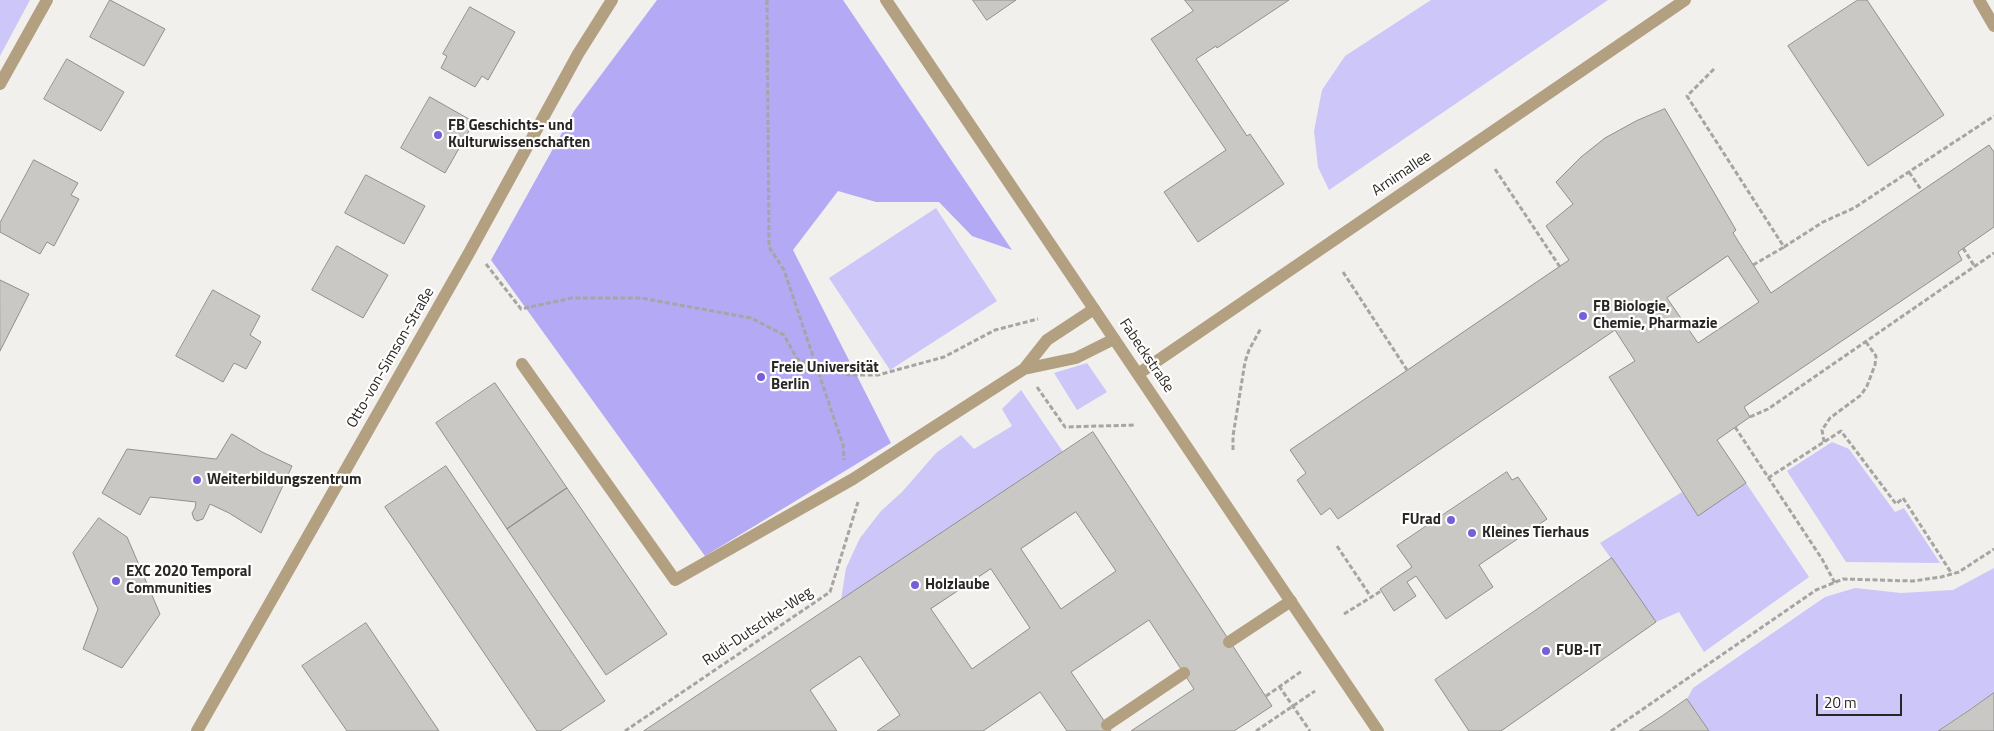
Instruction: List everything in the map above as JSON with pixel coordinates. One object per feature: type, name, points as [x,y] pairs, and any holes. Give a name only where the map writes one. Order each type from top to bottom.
[{"type":"street","points":[[0,84],[47,0]]},
{"type":"street","name":"Otto-von-Simson-Straße","points":[[197,731],[469,253],[578,54],[612,0]]},
{"type":"street","name":"Fabeckstraße","points":[[886,0],[1378,731]]},
{"type":"street","name":"Arnimallee","points":[[1138,374],[1685,0]]},
{"type":"street","points":[[1979,0],[1994,26]]},
{"type":"street","points":[[522,364],[675,580],[852,479],[1024,368],[1047,340],[1094,309]]},
{"type":"street","points":[[1024,368],[1076,358],[1114,339]]},
{"type":"street","points":[[1229,642],[1291,602]]},
{"type":"street","points":[[1106,725],[1184,673]]},
{"type":"path","name":"Rudi-Dutschke-Weg","points":[[625,731],[830,592],[860,494],[844,466],[843,445],[784,270],[769,248],[767,0]]},
{"type":"path","points":[[1714,68],[1687,96],[1784,246]]},
{"type":"path","points":[[1753,265],[1823,222],[1854,208],[1994,116]]},
{"type":"path","points":[[1494,169],[1560,267]]},
{"type":"path","points":[[1909,172],[1922,191]]},
{"type":"path","points":[[1963,248],[1975,267]]},
{"type":"path","points":[[1750,417],[1768,408],[1994,253]]},
{"type":"path","points":[[482,260],[521,309],[572,298],[641,298],[751,318],[784,335],[796,359],[849,375],[878,375],[944,357],[995,330],[1042,318]]},
{"type":"path","points":[[1343,272],[1407,370]]},
{"type":"path","points":[[1233,450],[1233,436],[1245,362],[1261,328]]},
{"type":"path","points":[[1824,442],[1822,430],[1830,418],[1861,395],[1872,375],[1876,356],[1866,342]]},
{"type":"path","points":[[1024,368],[1065,427],[1136,426]]},
{"type":"path","points":[[1735,427],[1822,559],[1835,583]]},
{"type":"path","points":[[1768,478],[1841,431],[1896,504],[1903,498],[1952,574]]},
{"type":"path","points":[[1337,546],[1371,597]]},
{"type":"path","points":[[1611,731],[1816,590],[1843,579],[1913,581],[1952,574],[1959,572],[1994,549]]},
{"type":"path","points":[[1344,614],[1381,591]]},
{"type":"path","points":[[1266,696],[1302,671]]},
{"type":"path","points":[[1280,686],[1310,731]]},
{"type":"path","points":[[1256,731],[1315,691]]},
{"type":"shaded area","points":[[0,0],[30,0],[0,56]]},
{"type":"shaded area","points":[[657,0],[843,0],[1012,250],[972,236],[939,202],[876,202],[838,191],[793,250],[891,443],[705,556],[491,260],[574,111]]},
{"type":"shaded area","points":[[1431,0],[1608,0],[1329,190],[1318,167],[1314,131],[1322,90],[1345,56]]},
{"type":"shaded area","points":[[936,208],[997,301],[890,370],[829,278]]},
{"type":"shaded area","points":[[1087,363],[1107,392],[1077,410],[1054,373]]},
{"type":"shaded area","points":[[1021,390],[1063,452],[841,600],[846,568],[860,538],[881,511],[902,492],[936,453],[961,435],[974,449],[1012,426],[1002,409]]},
{"type":"shaded area","points":[[1832,442],[1849,449],[1895,512],[1904,508],[1940,563],[1846,562],[1787,471]]},
{"type":"shaded area","points":[[1746,483],[1809,577],[1704,652],[1679,612],[1656,622],[1600,543],[1682,492],[1698,516]]},
{"type":"shaded area","points":[[1994,568],[1994,693],[1937,731],[1709,731],[1687,699],[1693,688],[1825,597],[1855,588],[1901,593],[1953,590]]},
{"type":"building","points":[[110,0],[165,29],[144,66],[90,37]]},
{"type":"building","points":[[973,0],[1016,0],[987,20]]},
{"type":"building","points":[[1185,0],[1289,0],[1217,48],[1216,46],[1196,59],[1247,136],[1250,134],[1284,184],[1198,242],[1164,192],[1226,150],[1151,39],[1193,11]]},
{"type":"building","points":[[1858,0],[1867,0],[1944,115],[1868,166],[1788,46]]},
{"type":"building","points":[[470,7],[515,32],[488,80],[482,76],[475,87],[441,68],[447,56],[443,54]]},
{"type":"building","points":[[67,59],[124,92],[101,131],[44,99]]},
{"type":"building","name":"FB Geschichts- und Kulturwissenschaften","points":[[430,97],[474,122],[445,173],[401,148]]},
{"type":"building","name":"FB Biologie, Chemie, Pharmazie","points":[[1665,109],[1736,230],[1733,233],[1771,293],[1989,145],[1994,152],[1994,227],[1958,252],[1962,260],[1744,407],[1750,417],[1717,440],[1746,483],[1698,516],[1609,377],[1635,361],[1615,330],[1338,519],[1330,508],[1321,515],[1297,480],[1306,473],[1290,450],[1569,260],[1546,226],[1573,204],[1556,182],[1581,157],[1605,138],[1636,121]],"holes":[[[1728,256],[1759,302],[1698,343],[1667,298]]]},
{"type":"building","points":[[34,160],[78,183],[71,195],[79,199],[54,246],[47,242],[40,254],[0,232],[0,223]]},
{"type":"building","points":[[366,175],[425,206],[404,244],[345,213]]},
{"type":"building","points":[[337,246],[388,275],[363,318],[312,290]]},
{"type":"building","points":[[0,280],[29,294],[0,351]]},
{"type":"building","points":[[213,290],[260,316],[250,335],[261,342],[246,369],[234,363],[223,382],[176,356]]},
{"type":"building","points":[[495,383],[567,488],[507,529],[436,423]]},
{"type":"building","name":"Holzlaube","points":[[1093,432],[1272,706],[1234,731],[1131,731],[1194,689],[1149,620],[1071,672],[1111,731],[1067,731],[1040,692],[983,731],[877,731],[900,715],[860,656],[810,690],[837,731],[644,731]],"holes":[[[1076,512],[1116,571],[1061,609],[1021,549]],[[991,569],[1030,628],[972,669],[931,609]]]},
{"type":"building","name":"Weiterbildungszentrum","points":[[232,434],[262,452],[292,466],[261,533],[229,513],[210,504],[203,519],[197,521],[192,513],[196,502],[150,497],[140,515],[102,493],[127,449],[216,459]]},
{"type":"building","points":[[446,466],[605,701],[560,731],[537,731],[385,507]]},
{"type":"building","name":"Kleines Tierhaus","points":[[1507,472],[1512,480],[1518,477],[1547,519],[1479,565],[1493,587],[1446,619],[1416,576],[1407,582],[1416,596],[1394,611],[1380,589],[1412,567],[1397,546]]},
{"type":"building","points":[[567,488],[667,634],[606,675],[507,529]]},
{"type":"building","name":"EXC 2020 Temporal Communities","points":[[99,518],[127,537],[160,614],[122,668],[83,649],[98,609],[73,553]]},
{"type":"building","name":"FUB-IT","points":[[1612,558],[1656,622],[1501,731],[1469,731],[1435,680]]},
{"type":"building","points":[[366,623],[439,731],[347,731],[302,666]]},
{"type":"building","points":[[1994,693],[1994,731],[1938,731],[1971,709]]},
{"type":"building","points":[[1687,699],[1709,731],[1639,731],[1662,716]]},
{"type":"place","name":"FB Geschichts- und Kulturwissenschaften","points":[[438,135]]},
{"type":"place","name":"FB Biologie, Chemie, Pharmazie","points":[[1583,316]]},
{"type":"place","name":"Freie Universität Berlin","points":[[761,377]]},
{"type":"place","name":"Weiterbildungszentrum","points":[[197,480]]},
{"type":"place","name":"FUrad","points":[[1451,520]]},
{"type":"place","name":"Kleines Tierhaus","points":[[1472,533]]},
{"type":"place","name":"EXC 2020 Temporal Communities","points":[[116,581]]},
{"type":"place","name":"Holzlaube","points":[[915,585]]},
{"type":"place","name":"FUB-IT","points":[[1546,651]]}]
